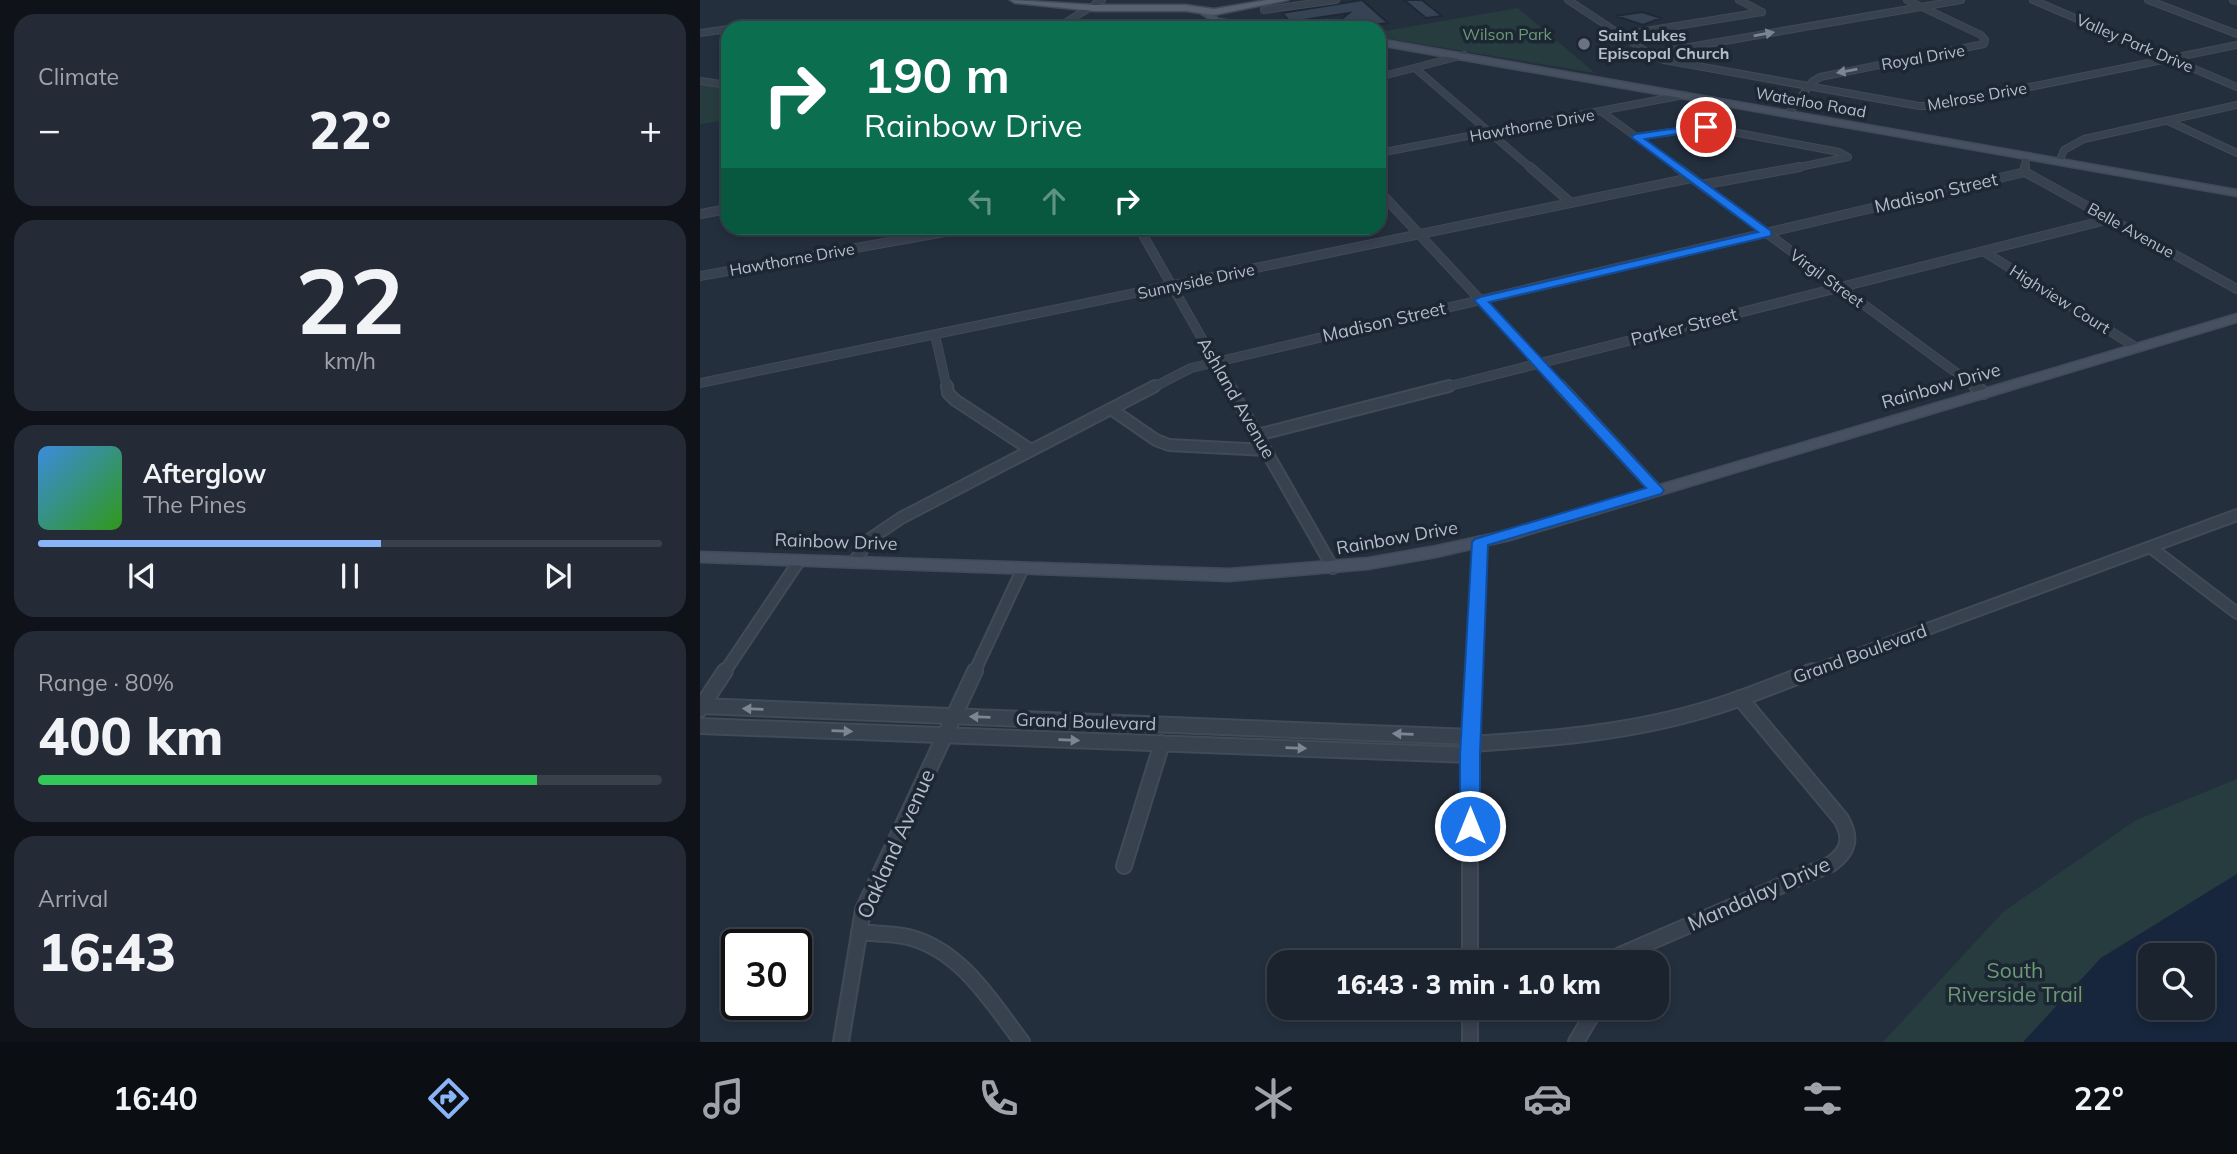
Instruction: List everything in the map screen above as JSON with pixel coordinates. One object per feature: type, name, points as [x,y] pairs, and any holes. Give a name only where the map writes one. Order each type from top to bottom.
[{"type":"main road","points":[[1015,0],[1205,5],[1283,0]]},
{"type":"main road","points":[[1060,0],[1095,4]]},
{"type":"main road","points":[[1231,5],[1259,0]]},
{"type":"main road","points":[[1205,5],[1217,21]]},
{"type":"main road","points":[[1231,5],[1233,19],[1239,21]]},
{"type":"main road","name":"Waterloo Road","points":[[1386,44],[1464,55],[2237,193]]},
{"type":"main road","name":"Rainbow Drive","points":[[700,557],[1229,575],[1333,568],[1431,553],[1480,542],[2237,318]]},
{"type":"street","points":[[1264,10],[1336,0]]},
{"type":"street","name":"Melrose Drive","points":[[1568,0],[1648,54],[1680,65],[1901,104],[1936,106],[2237,45]]},
{"type":"street","points":[[1621,35],[1762,12],[1739,0]]},
{"type":"street","name":"Royal Drive","points":[[1789,113],[1812,82],[1826,75],[1983,44],[1985,40],[1981,35],[1907,0]]},
{"type":"street","points":[[1648,54],[1961,0]]},
{"type":"street","name":"Valley Park Drive","points":[[2033,0],[2237,87]]},
{"type":"street","points":[[2148,0],[2237,34]]},
{"type":"street","points":[[1068,21],[1095,4]]},
{"type":"street","points":[[700,33],[721,30]]},
{"type":"street","points":[[1386,75],[1464,55]]},
{"type":"street","points":[[1415,68],[1571,203]]},
{"type":"street","points":[[700,80],[721,84]]},
{"type":"street","name":"Hawthorne Drive","points":[[1386,152],[1684,95]]},
{"type":"street","points":[[2059,162],[2062,152],[2077,142],[2237,105]]},
{"type":"street","name":"Virgil Street","points":[[1602,112],[1984,393]]},
{"type":"street","points":[[2168,121],[2237,153]]},
{"type":"street","points":[[1636,137],[1706,127],[1839,152],[1848,157],[1701,185]]},
{"type":"street","points":[[2025,172],[2026,156]]},
{"type":"street","name":"Belle Avenue","points":[[2025,172],[2237,289]]},
{"type":"street","name":"Madison Street","points":[[854,562],[870,539],[901,518],[1170,377],[1215,361],[2025,172]]},
{"type":"street","name":"Sunnyside Drive","points":[[700,383],[1691,178]]},
{"type":"street","points":[[1386,199],[1656,490]]},
{"type":"street","points":[[700,214],[721,210]]},
{"type":"street","name":"Parker Street","points":[[1257,435],[2110,219]]},
{"type":"street","name":"Hawthorne Drive","points":[[700,276],[928,235]]},
{"type":"street","name":"Ashland Avenue","points":[[1143,235],[1333,568]]},
{"type":"street","name":"Highview Court","points":[[1983,251],[2137,348]]},
{"type":"street","points":[[935,335],[948,393],[1031,450]]},
{"type":"street","points":[[1111,409],[1156,440],[1169,445],[1266,450]]},
{"type":"street","name":"Grand Boulevard","points":[[700,726],[1162,743],[1471,745],[1558,738],[1639,726],[1689,715],[1741,698],[2237,516]]},
{"type":"street","points":[[1470,950],[1471,745],[1480,542]]},
{"type":"street","points":[[2150,547],[2237,613]]},
{"type":"street","points":[[701,707],[799,561]]},
{"type":"street","name":"Oakland Avenue","points":[[1022,1042],[964,968],[949,955],[907,937],[859,932],[863,910],[1023,568]]},
{"type":"street","name":"Mandalay Drive","points":[[1632,950],[1831,864],[1847,850],[1850,840],[1848,830],[1741,698]]},
{"type":"street","name":"Grand Boulevard","points":[[701,707],[953,716],[1471,745]]},
{"type":"street","points":[[1124,866],[1162,743]]},
{"type":"street","points":[[841,1042],[859,932]]},
{"type":"street","points":[[1470,1020],[1470,1042]]},
{"type":"street","points":[[1576,1042],[1589,1020]]},
{"type":"green space","name":"Wilson Park","points":[[1518,8],[1595,73],[1386,38],[1386,31]]},
{"type":"green space","points":[[700,83],[721,88],[721,121],[700,124]]},
{"type":"green space","name":"South Riverside Trail","points":[[2237,779],[2237,874],[2101,958],[2045,1042],[1883,1042],[2003,912],[2136,820]]},
{"type":"water","points":[[2237,874],[2237,1042],[2023,1042],[2101,958]]},
{"type":"building","points":[[1362,0],[1386,21],[1339,21],[1349,13],[1289,21],[1282,13]]},
{"type":"building","points":[[1404,0],[1422,0],[1442,16],[1426,18]]},
{"type":"building","points":[[1642,12],[1661,18],[1643,25],[1616,16]]},
{"type":"place","name":"Saint Lukes Episcopal Church","points":[[1584,44]]},
{"type":"route","points":[[1470,826],[1470,755],[1480,542],[1656,490],[1480,300],[1767,234],[1636,137],[1706,127]]}]
